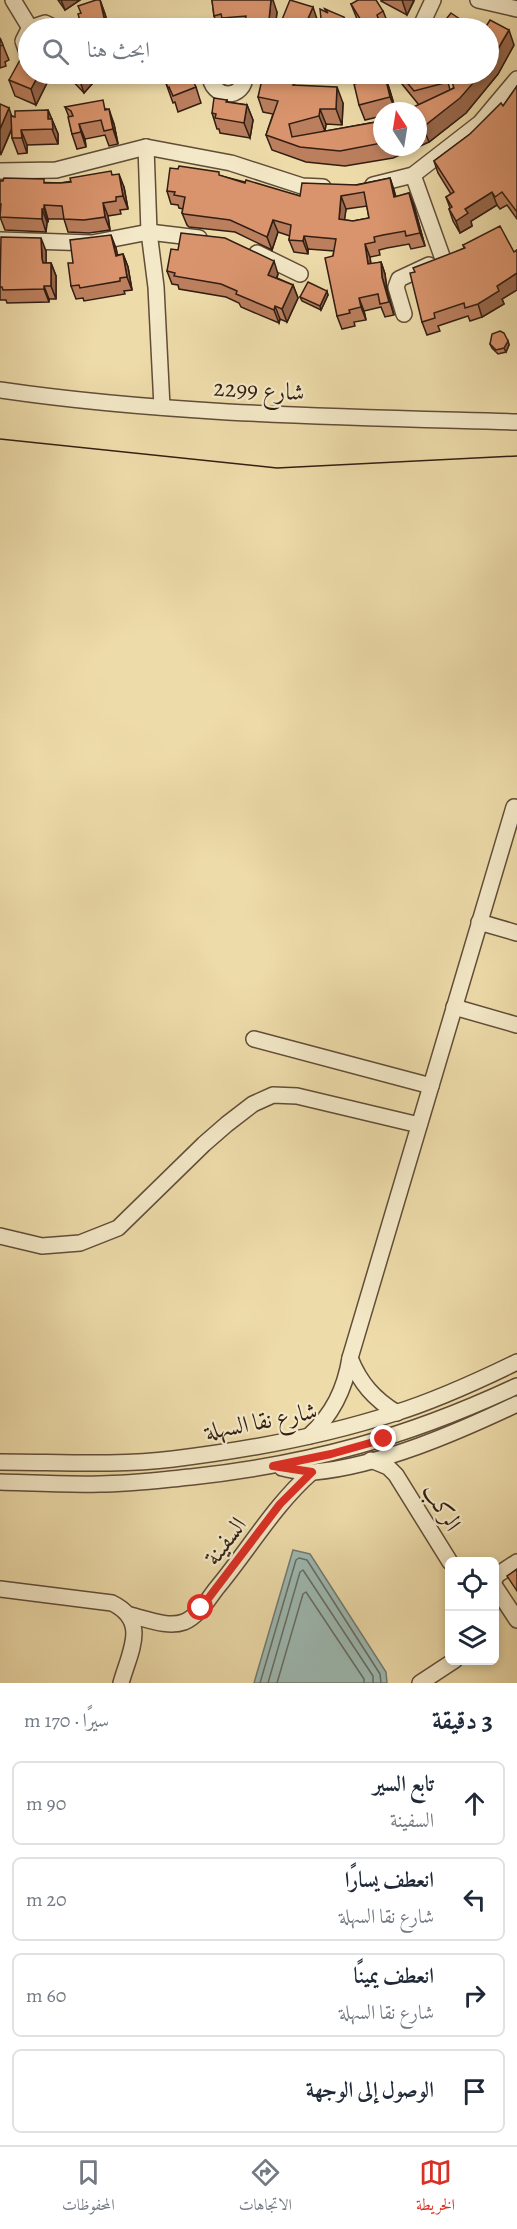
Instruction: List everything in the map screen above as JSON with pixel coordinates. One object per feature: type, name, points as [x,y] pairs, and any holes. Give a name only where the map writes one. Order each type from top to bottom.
[{"type":"street","points":[[13,0],[24,18]]},
{"type":"street","points":[[425,18],[433,0]]},
{"type":"street","points":[[477,0],[517,9]]},
{"type":"street","points":[[362,188],[413,175],[480,123],[517,79]]},
{"type":"street","points":[[212,84],[216,90],[227,94],[237,91],[244,84]]},
{"type":"street","points":[[147,147],[149,232],[156,288],[162,407]]},
{"type":"street","points":[[0,171],[56,170],[147,147],[231,164],[302,186],[342,187]]},
{"type":"street","points":[[404,314],[396,287],[399,279],[448,257],[413,175]]},
{"type":"street","points":[[0,240],[92,243],[149,232],[212,239]]},
{"type":"street","points":[[242,247],[300,274]]},
{"type":"street","name":"شارع 2299","points":[[0,390],[162,407],[258,414],[517,422]]},
{"type":"street","points":[[309,1436],[326,1419],[342,1390],[514,807]]},
{"type":"street","points":[[502,848],[517,851]]},
{"type":"street","points":[[479,922],[516,930]]},
{"type":"street","points":[[454,1007],[517,1025]]},
{"type":"street","points":[[254,1039],[431,1086]]},
{"type":"street","points":[[0,1236],[42,1246],[80,1243],[118,1228],[204,1144],[253,1104],[273,1095],[297,1096],[419,1125]]},
{"type":"street","points":[[350,1358],[370,1394],[397,1413]]},
{"type":"street","name":"شارع نقا السهلة","points":[[0,1462],[116,1462],[171,1459],[309,1436],[397,1413],[517,1362]]},
{"type":"street","name":"شارع نقا السهلة","points":[[0,1482],[100,1484],[143,1482],[273,1466],[331,1454],[393,1436],[465,1409],[517,1386]]},
{"type":"street","name":"شارع نقا السهلة","points":[[273,1466],[312,1472],[370,1460],[462,1428],[517,1404]]},
{"type":"street","name":"الركب","points":[[396,1475],[397,1462],[403,1450]]},
{"type":"street","name":"الركب","points":[[370,1460],[388,1467],[396,1475],[447,1557]]},
{"type":"street","name":"السفينة","points":[[0,1589],[112,1602],[123,1608],[130,1616],[170,1624],[183,1622],[193,1617],[231,1571],[290,1492],[312,1472]]},
{"type":"street","points":[[0,1494],[20,1492],[48,1484]]},
{"type":"street","points":[[499,1574],[517,1562]]},
{"type":"street","points":[[499,1591],[517,1620]]},
{"type":"street","points":[[121,1683],[133,1640],[134,1628],[130,1616]]},
{"type":"street","points":[[420,1683],[447,1665]]},
{"type":"water","points":[[293,1550],[310,1554],[386,1672],[387,1683],[254,1683]]},
{"type":"building","points":[[100,0],[104,18],[79,18],[78,14],[81,13],[78,6]]},
{"type":"building","points":[[212,0],[271,0],[269,18],[246,18],[246,16],[222,18],[221,14],[214,16]]},
{"type":"building","points":[[290,0],[313,7],[308,18],[283,18]]},
{"type":"building","points":[[358,0],[376,0],[383,11],[377,15],[378,18],[360,18],[351,4]]},
{"type":"building","points":[[320,9],[344,18],[321,18]]},
{"type":"building","points":[[451,13],[458,18],[447,18]]},
{"type":"building","points":[[499,25],[509,30],[499,47]]},
{"type":"building","points":[[18,64],[18,84],[9,80]]},
{"type":"building","points":[[19,84],[34,84],[31,89]]},
{"type":"building","points":[[166,84],[195,84],[196,87],[173,96]]},
{"type":"building","points":[[261,84],[337,87],[336,109],[320,109],[319,116],[289,124],[292,137],[373,123],[373,145],[340,151],[300,147],[266,135],[278,101],[258,97]]},
{"type":"building","points":[[354,84],[387,84],[390,97],[359,105]]},
{"type":"building","points":[[408,84],[440,84],[414,91]]},
{"type":"building","points":[[453,84],[472,84],[460,98],[427,124],[427,102],[424,102],[454,88]]},
{"type":"building","points":[[517,86],[517,212],[502,192],[495,197],[492,192],[465,209],[468,213],[456,221],[449,209],[452,207],[446,197],[454,192],[434,161],[470,134],[501,103],[503,106]]},
{"type":"building","points":[[214,98],[247,105],[244,123],[215,118],[216,114],[212,113]]},
{"type":"building","points":[[103,100],[105,110],[109,109],[113,129],[104,131],[101,120],[79,124],[81,132],[72,134],[68,117],[73,116],[71,111],[65,107]]},
{"type":"building","points":[[0,104],[9,108],[0,129]]},
{"type":"building","points":[[48,110],[48,119],[52,119],[53,129],[21,130],[22,138],[12,138],[11,116],[15,117],[15,111]]},
{"type":"building","points":[[179,166],[219,172],[219,175],[245,183],[246,180],[300,196],[302,183],[357,185],[390,178],[394,197],[409,193],[420,233],[406,236],[405,231],[383,235],[374,237],[375,242],[365,244],[368,264],[381,262],[382,277],[389,302],[380,304],[378,294],[359,298],[361,307],[337,316],[325,258],[333,256],[336,239],[304,236],[303,241],[289,240],[291,225],[273,220],[267,237],[230,220],[184,214],[182,213],[185,197],[167,191],[170,168],[178,169]],"holes":[[[364,192],[369,218],[353,221],[339,219],[341,196]]]},
{"type":"building","points":[[111,171],[112,175],[119,174],[123,196],[116,197],[116,201],[103,203],[105,217],[84,220],[64,219],[62,206],[44,205],[42,219],[0,217],[0,181],[4,178],[44,179],[44,183],[60,183],[71,182],[70,178]]},
{"type":"building","points":[[500,226],[514,252],[517,250],[517,273],[497,286],[499,291],[478,304],[465,308],[464,303],[434,313],[435,318],[422,322],[410,273],[415,272],[413,268],[465,248],[463,245]]},
{"type":"building","points":[[181,233],[225,238],[274,261],[268,275],[293,285],[282,309],[275,306],[274,310],[236,294],[237,291],[221,284],[174,276],[175,273],[167,271],[171,249],[178,250]]},
{"type":"building","points":[[111,235],[116,256],[123,254],[127,277],[120,278],[120,281],[80,288],[79,285],[71,286],[68,263],[73,263],[70,240]]},
{"type":"building","points":[[1,237],[41,238],[43,263],[51,263],[51,286],[44,286],[44,289],[3,290],[0,287]]},
{"type":"building","points":[[308,282],[327,291],[320,306],[300,297]]},
{"type":"building","points":[[500,331],[504,333],[508,341],[504,348],[496,350],[490,344],[492,334]]},
{"type":"building","points":[[517,1569],[517,1591],[507,1576]]},
{"type":"tram line","points":[[0,439],[277,468],[517,456]]},
{"type":"route","points":[[201,1608],[280,1504],[312,1472],[273,1466],[331,1454],[384,1439]]}]
